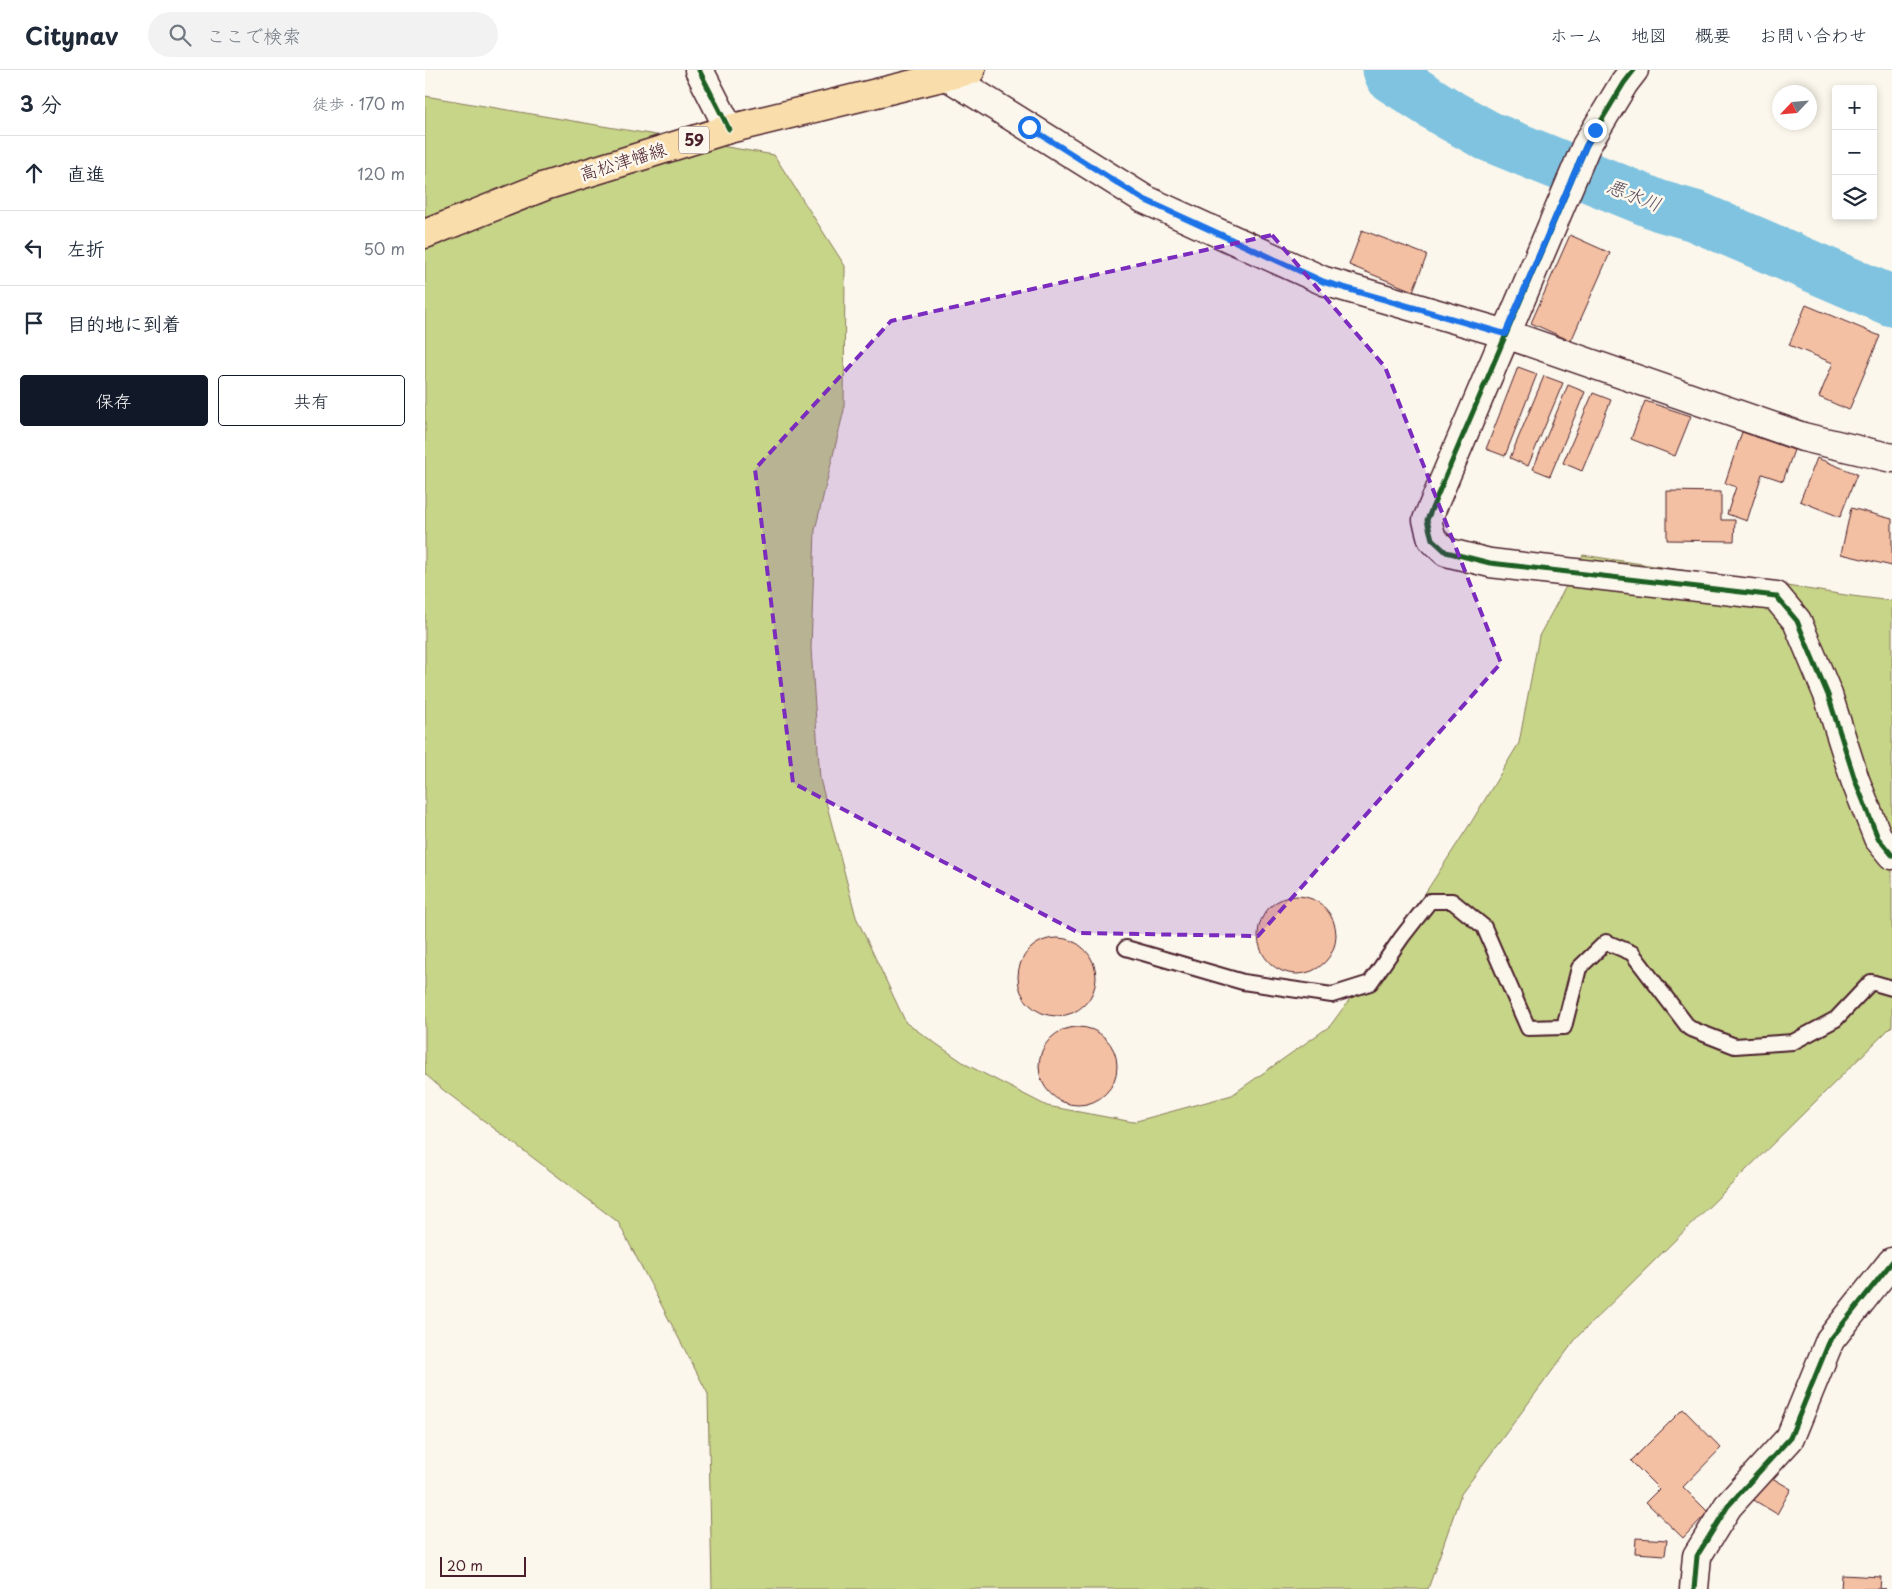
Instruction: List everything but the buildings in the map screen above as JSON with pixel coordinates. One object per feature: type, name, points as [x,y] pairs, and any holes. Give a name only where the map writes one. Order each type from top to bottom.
[{"type":"main road","name":"高松津幡線","points":[[425,234],[545,186],[729,129],[959,73]]},
{"type":"street","points":[[699,70],[729,129]]},
{"type":"street","points":[[1633,70],[1586,146],[1505,334],[1427,520],[1432,539],[1446,552],[1490,563],[1776,596],[1797,620],[1828,695],[1855,780],[1878,838],[1892,855]]},
{"type":"street","points":[[959,73],[1143,199],[1324,282],[1505,334],[1803,438],[1892,458]]},
{"type":"street","points":[[1694,1589],[1697,1556],[1728,1506],[1790,1438],[1831,1340],[1892,1262]]},
{"type":"lane","points":[[1126,948],[1243,982],[1332,995],[1370,983],[1401,936],[1430,900],[1453,901],[1484,927],[1528,1028],[1564,1027],[1579,968],[1605,942],[1632,953],[1689,1028],[1735,1046],[1793,1042],[1836,1018],[1871,982],[1892,988]]},
{"type":"highlighted area","points":[[1272,235],[1385,367],[1501,663],[1258,936],[1079,933],[793,783],[755,469],[891,321]]},
{"type":"green space","points":[[425,96],[774,155],[845,266],[844,410],[815,530],[811,649],[820,779],[856,917],[906,1023],[967,1065],[1047,1106],[1133,1122],[1232,1095],[1330,1026],[1407,921],[1472,821],[1519,743],[1539,636],[1583,555],[1892,601],[1892,1026],[1578,1336],[1461,1494],[1428,1589],[712,1589],[708,1394],[618,1222],[442,1089],[425,1074]]},
{"type":"waterway","points":[[1372,70],[1391,77]]},
{"type":"waterway","name":"悪水川","points":[[1388,70],[1391,77],[1450,115],[1488,136],[1660,206],[1695,216],[1892,301]]},
{"type":"cycle path","points":[[699,70],[729,129]]},
{"type":"cycle path","points":[[1634,70],[1624,83],[1586,146],[1427,520],[1432,539],[1446,552],[1490,563],[1776,596],[1797,621],[1828,695],[1855,780],[1878,838],[1892,855]]},
{"type":"cycle path","points":[[1694,1589],[1697,1556],[1728,1506],[1790,1438],[1830,1340],[1892,1262]]},
{"type":"route","points":[[1029,127],[1143,199],[1324,282],[1505,334],[1586,146],[1595,130]]}]
